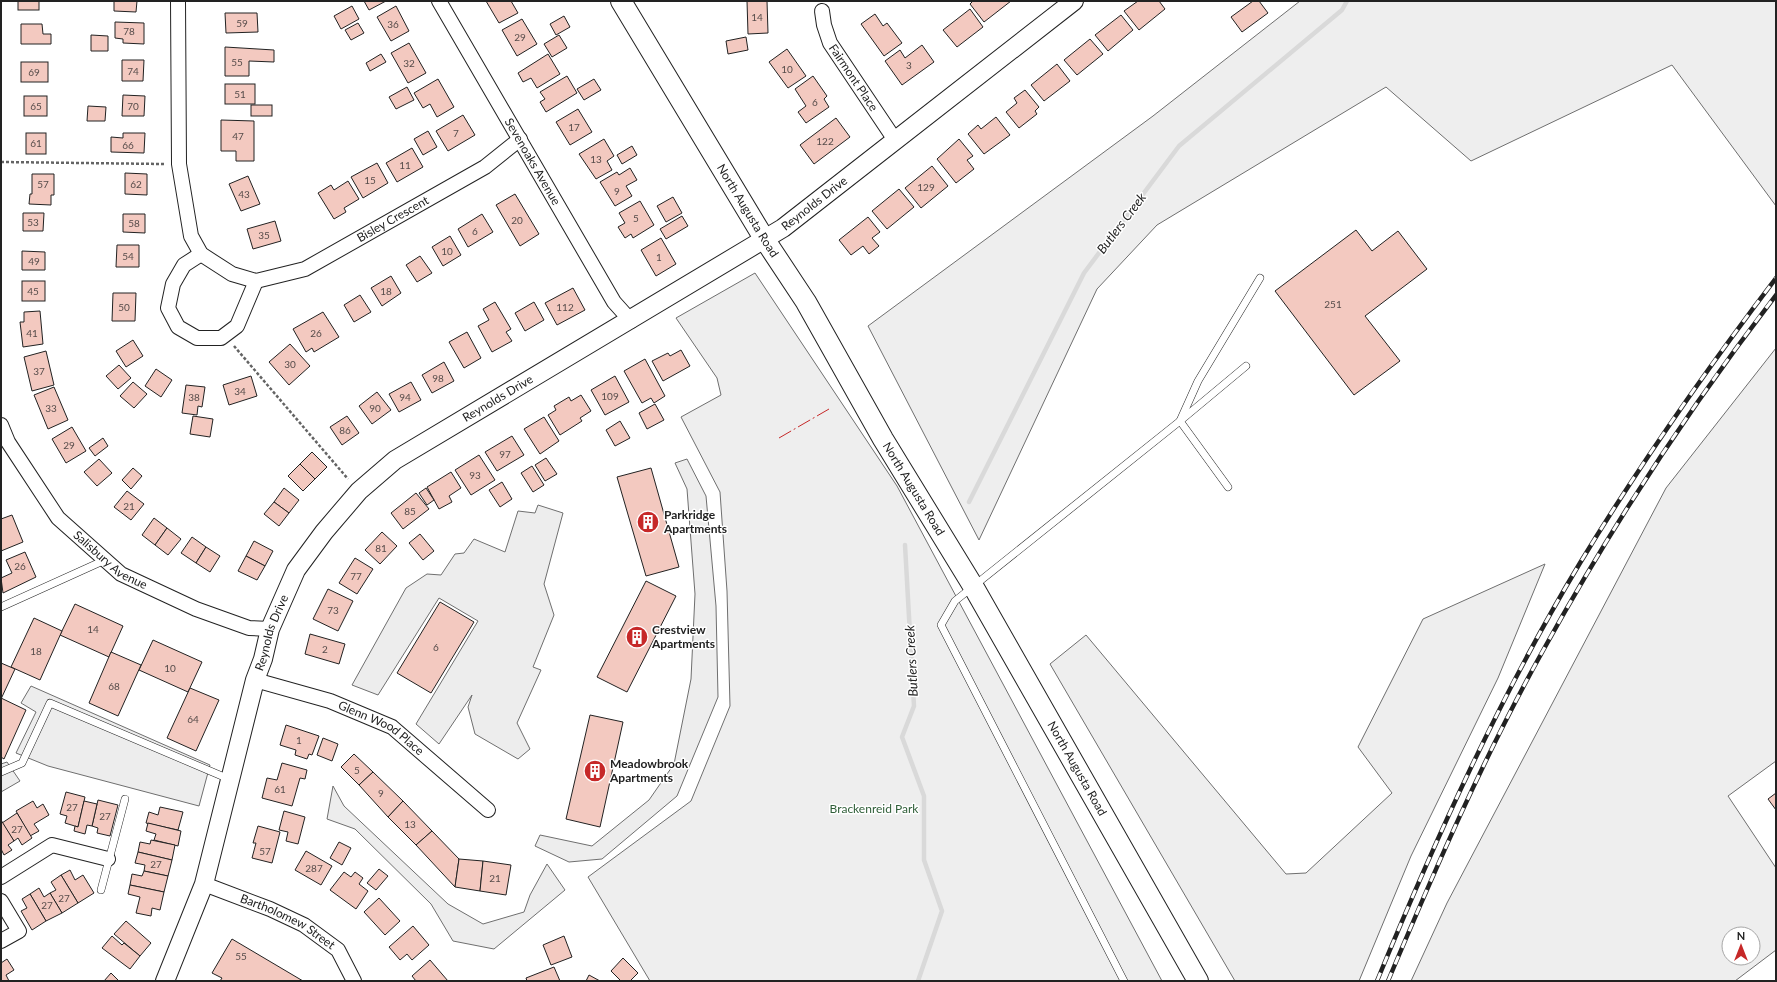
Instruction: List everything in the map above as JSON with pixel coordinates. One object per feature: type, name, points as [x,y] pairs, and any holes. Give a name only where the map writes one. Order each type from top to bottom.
[{"type":"main road","name":"North Augusta Road","points":[[621,1],[765,240],[806,302],[883,439],[973,586],[1198,981]]},
{"type":"street","points":[[178,1],[179,164],[191,236],[201,254],[232,274],[256,281],[237,326],[221,338],[197,338],[178,327],[168,308],[173,284],[184,265],[201,254]]},
{"type":"street","name":"Sevenoaks Avenue","points":[[439,1],[614,302],[631,320]]},
{"type":"street","name":"Reynolds Drive","points":[[165,981],[204,884],[255,680],[263,659],[270,629],[296,570],[324,532],[359,491],[395,460],[784,228],[1074,1]]},
{"type":"street","name":"Fairmont Place","points":[[822,11],[824,25],[830,43],[895,140]]},
{"type":"street","name":"Bisley Crescent","points":[[256,281],[305,269],[485,168],[520,139]]},
{"type":"street","name":"Salisbury Avenue","points":[[1,425],[8,442],[58,518],[121,574],[196,609],[249,628],[270,629]]},
{"type":"street","name":"Glenn Wood Place","points":[[255,680],[330,701],[392,727],[488,810]]},
{"type":"street","points":[[1,877],[52,845],[108,859]]},
{"type":"street","name":"Bartholomew Street","points":[[204,884],[270,909],[304,925],[338,950],[354,981]]},
{"type":"street","points":[[1,901],[19,932],[1,941]]},
{"type":"lane","points":[[1180,421],[1198,381],[1260,278]]},
{"type":"lane","points":[[1124,981],[941,625],[955,601],[1180,421],[1246,366]]},
{"type":"lane","points":[[1180,421],[1228,487]]},
{"type":"lane","points":[[1,607],[105,560]]},
{"type":"lane","points":[[1,772],[22,763],[50,703],[231,780]]},
{"type":"lane","points":[[101,890],[125,799]]},
{"type":"path","points":[[1,162],[179,164]]},
{"type":"path","points":[[225,335],[359,491]]},
{"type":"green space","points":[[1300,1],[1776,1],[1776,206],[1672,65],[1471,161],[1386,87],[1157,225],[1097,289],[979,540],[868,326],[1153,116]]},
{"type":"green space","name":"Brackenreid Park","points":[[755,273],[897,486],[1162,981],[650,981],[588,877],[691,801],[730,706],[727,591],[720,492],[681,417],[721,395],[717,378],[676,318]]},
{"type":"green space","points":[[1776,348],[1776,761],[1728,796],[1776,868],[1776,950],[1761,961],[1761,926],[1721,926],[1721,966],[1755,966],[1735,981],[1411,981],[1447,903],[1666,488]]},
{"type":"green space","points":[[1545,564],[1498,678],[1411,856],[1359,981],[1235,981],[1050,664],[1086,635],[1286,874],[1306,873],[1392,793],[1358,747],[1423,619]]},
{"type":"shaded area","points":[[687,459],[706,496],[716,606],[718,697],[677,796],[602,859],[569,862],[535,846],[540,835],[592,846],[649,800],[674,764],[691,679],[695,594],[687,489],[675,463]]},
{"type":"shaded area","points":[[538,505],[563,513],[544,584],[554,615],[533,667],[541,670],[517,723],[530,749],[518,759],[475,734],[468,707],[472,695],[439,744],[416,724],[478,621],[439,598],[378,695],[352,685],[406,588],[427,574],[441,575],[455,554],[464,553],[474,539],[505,552],[518,511],[535,513]]},
{"type":"shaded area","points":[[31,686],[210,765],[199,806],[48,766],[16,753],[36,712],[21,703]]},
{"type":"shaded area","points":[[7,762],[20,781],[1,792],[1,764]]},
{"type":"shaded area","points":[[333,786],[344,806],[448,904],[483,924],[524,912],[530,895],[547,864],[565,890],[494,949],[453,941],[431,904],[355,829],[327,819]]},
{"type":"building","points":[[18,1],[39,1],[39,10],[18,10]]},
{"type":"building","points":[[114,1],[137,1],[136,12],[114,11]]},
{"type":"building","points":[[364,1],[386,1],[369,10]]},
{"type":"building","points":[[486,1],[511,1],[518,13],[499,23]]},
{"type":"building","points":[[747,1],[767,1],[768,33],[748,34]]},
{"type":"building","points":[[973,1],[1011,1],[984,22],[970,4]]},
{"type":"building","points":[[1138,1],[1159,1],[1165,9],[1139,30],[1124,11]]},
{"type":"building","points":[[1253,1],[1259,1],[1268,13],[1242,32],[1231,17]]},
{"type":"building","points":[[352,6],[359,19],[341,29],[334,16]]},
{"type":"building","points":[[396,6],[409,31],[391,41],[377,17]]},
{"type":"building","points":[[970,9],[983,27],[957,47],[943,30]]},
{"type":"building","points":[[225,13],[257,13],[258,32],[226,33]]},
{"type":"building","points":[[875,14],[883,26],[887,23],[902,43],[884,56],[861,24]]},
{"type":"building","points":[[1121,15],[1133,30],[1108,51],[1095,35]]},
{"type":"building","points":[[564,16],[570,27],[556,35],[550,24]]},
{"type":"building","points":[[522,19],[537,44],[517,56],[502,30]]},
{"type":"building","points":[[115,22],[144,23],[144,44],[123,43],[123,39],[115,38]]},
{"type":"building","points":[[358,23],[364,33],[351,40],[345,30]]},
{"type":"building","points":[[21,24],[42,24],[43,34],[51,34],[51,44],[21,44]]},
{"type":"building","points":[[91,35],[108,36],[108,51],[91,51]]},
{"type":"building","points":[[559,35],[567,48],[552,57],[544,44]]},
{"type":"building","points":[[746,37],[748,50],[728,54],[726,41]]},
{"type":"building","points":[[1090,39],[1103,54],[1077,75],[1064,60]]},
{"type":"building","points":[[409,43],[426,73],[408,83],[391,53]]},
{"type":"building","points":[[922,45],[934,62],[902,85],[885,61],[900,50],[905,58]]},
{"type":"building","points":[[225,47],[274,50],[274,62],[249,61],[249,76],[225,76]]},
{"type":"building","points":[[787,49],[806,76],[788,88],[769,62]]},
{"type":"building","points":[[381,54],[386,62],[370,71],[366,63]]},
{"type":"building","points":[[548,54],[560,74],[537,88],[531,78],[523,82],[518,73]]},
{"type":"building","points":[[122,60],[144,60],[143,81],[122,81]]},
{"type":"building","points":[[21,62],[48,62],[48,82],[21,82]]},
{"type":"building","points":[[1057,64],[1070,81],[1044,101],[1031,85]]},
{"type":"building","points":[[567,76],[577,93],[546,112],[540,102],[545,99],[540,92]]},
{"type":"building","points":[[813,76],[827,96],[824,99],[829,107],[806,123],[798,112],[806,106],[795,89]]},
{"type":"building","points":[[438,79],[454,107],[437,117],[430,104],[423,108],[414,93]]},
{"type":"building","points":[[594,79],[601,90],[584,100],[577,89]]},
{"type":"building","points":[[225,84],[255,84],[255,104],[225,104]]},
{"type":"building","points":[[407,87],[414,100],[396,109],[389,97]]},
{"type":"building","points":[[1025,90],[1039,107],[1035,111],[1037,114],[1019,128],[1006,112],[1017,103],[1014,98]]},
{"type":"building","points":[[123,95],[145,96],[144,116],[122,116]]},
{"type":"building","points":[[24,96],[47,96],[47,116],[24,116]]},
{"type":"building","points":[[251,105],[272,105],[272,116],[251,116]]},
{"type":"building","points":[[88,106],[106,107],[105,121],[87,121]]},
{"type":"building","points":[[578,109],[592,132],[570,145],[556,122]]},
{"type":"building","points":[[463,115],[475,135],[448,151],[436,131]]},
{"type":"building","points":[[996,117],[1010,135],[984,154],[968,134],[978,125],[981,129]]},
{"type":"building","points":[[836,118],[850,137],[814,164],[800,145]]},
{"type":"building","points":[[221,120],[254,121],[254,161],[236,161],[236,151],[221,151]]},
{"type":"building","points":[[428,131],[437,147],[423,155],[414,139]]},
{"type":"building","points":[[26,133],[46,133],[46,154],[26,154]]},
{"type":"building","points":[[123,133],[145,133],[144,153],[111,152],[111,137],[123,138]]},
{"type":"building","points":[[604,139],[614,156],[607,161],[612,170],[596,179],[579,154]]},
{"type":"building","points":[[959,139],[973,156],[967,160],[974,169],[956,183],[937,159]]},
{"type":"building","points":[[632,146],[637,155],[622,164],[617,155]]},
{"type":"building","points":[[412,148],[423,167],[397,182],[386,163]]},
{"type":"building","points":[[377,163],[388,183],[363,198],[351,177]]},
{"type":"building","points":[[932,166],[948,186],[921,208],[905,188]]},
{"type":"building","points":[[630,168],[637,180],[626,186],[632,196],[615,206],[600,182],[617,172],[619,175]]},
{"type":"building","points":[[125,173],[147,174],[147,195],[125,194]]},
{"type":"building","points":[[32,174],[54,174],[54,195],[51,195],[51,205],[29,204],[30,194],[32,194]]},
{"type":"building","points":[[248,176],[260,204],[241,211],[229,184]]},
{"type":"building","points":[[348,181],[359,199],[344,208],[346,212],[334,219],[318,193],[331,185],[334,190]]},
{"type":"building","points":[[899,189],[914,207],[887,229],[872,211]]},
{"type":"building","points":[[515,194],[539,234],[520,246],[496,205]]},
{"type":"building","points":[[673,197],[682,213],[666,222],[657,206]]},
{"type":"building","points":[[640,201],[654,225],[633,238],[631,234],[625,238],[618,227],[625,223],[619,213]]},
{"type":"building","points":[[23,213],[44,213],[43,231],[23,231]]},
{"type":"building","points":[[123,214],[145,214],[145,233],[123,232]]},
{"type":"building","points":[[482,214],[493,232],[468,247],[458,229]]},
{"type":"building","points":[[682,216],[688,226],[666,239],[660,229]]},
{"type":"building","points":[[868,217],[880,232],[872,238],[879,246],[869,254],[863,246],[851,255],[839,240]]},
{"type":"building","points":[[275,221],[281,241],[253,249],[247,229]]},
{"type":"building","points":[[1356,230],[1372,251],[1398,231],[1427,269],[1365,316],[1400,361],[1354,395],[1275,291]]},
{"type":"building","points":[[450,236],[461,255],[443,266],[432,247]]},
{"type":"building","points":[[661,238],[676,264],[656,276],[641,250]]},
{"type":"building","points":[[117,245],[139,245],[139,267],[116,267]]},
{"type":"building","points":[[22,251],[45,252],[45,270],[22,270]]},
{"type":"building","points":[[420,256],[432,273],[417,282],[406,265]]},
{"type":"building","points":[[391,276],[401,293],[382,306],[371,288]]},
{"type":"building","points":[[22,281],[45,281],[45,301],[22,301]]},
{"type":"building","points":[[573,288],[585,310],[557,325],[545,303]]},
{"type":"building","points":[[113,293],[136,293],[135,321],[112,321]]},
{"type":"building","points":[[360,295],[371,312],[354,322],[344,305]]},
{"type":"building","points":[[495,302],[511,329],[506,332],[512,341],[492,352],[478,326],[489,320],[483,309]]},
{"type":"building","points":[[534,302],[544,320],[525,331],[515,313]]},
{"type":"building","points":[[40,311],[43,344],[23,347],[20,322],[24,322],[24,312]]},
{"type":"building","points":[[323,312],[339,337],[314,352],[312,348],[306,352],[293,329]]},
{"type":"building","points":[[467,332],[481,358],[464,368],[449,342]]},
{"type":"building","points":[[133,340],[143,356],[126,367],[116,351]]},
{"type":"building","points":[[290,344],[310,366],[289,385],[269,362]]},
{"type":"building","points":[[681,350],[690,366],[663,381],[652,361],[668,353],[670,356]]},
{"type":"building","points":[[46,351],[54,385],[32,391],[24,357]]},
{"type":"building","points":[[645,359],[665,396],[654,403],[651,398],[642,403],[624,371]]},
{"type":"building","points":[[444,362],[454,381],[432,393],[422,375]]},
{"type":"building","points":[[119,365],[131,378],[118,389],[106,376]]},
{"type":"building","points":[[156,369],[172,380],[161,397],[145,386]]},
{"type":"building","points":[[251,376],[257,396],[229,405],[223,385]]},
{"type":"building","points":[[615,376],[629,402],[605,415],[591,390]]},
{"type":"building","points":[[133,382],[147,394],[134,408],[120,396]]},
{"type":"building","points":[[411,382],[421,400],[399,412],[389,394]]},
{"type":"building","points":[[186,385],[205,387],[202,407],[198,406],[197,415],[182,413]]},
{"type":"building","points":[[54,387],[68,420],[48,429],[34,395]]},
{"type":"building","points":[[377,392],[391,410],[372,424],[359,406]]},
{"type":"building","points":[[581,395],[591,411],[580,418],[582,421],[560,435],[548,415],[556,410],[554,406],[569,397],[571,401]]},
{"type":"building","points":[[655,404],[664,420],[647,429],[639,413]]},
{"type":"building","points":[[193,416],[213,419],[210,437],[190,434]]},
{"type":"building","points":[[347,416],[359,433],[342,445],[330,427]]},
{"type":"building","points":[[544,417],[559,441],[540,454],[524,429]]},
{"type":"building","points":[[620,421],[630,438],[615,446],[606,430]]},
{"type":"building","points":[[72,427],[86,451],[66,463],[52,439]]},
{"type":"building","points":[[512,436],[524,455],[497,471],[485,452]]},
{"type":"building","points":[[103,438],[108,446],[95,456],[89,448]]},
{"type":"building","points":[[312,452],[327,467],[315,479],[300,464]]},
{"type":"building","points":[[479,455],[495,480],[471,495],[455,470]]},
{"type":"building","points":[[546,458],[557,474],[545,481],[535,465]]},
{"type":"building","points":[[99,459],[112,473],[97,486],[84,472]]},
{"type":"building","points":[[300,464],[315,479],[303,491],[288,476]]},
{"type":"building","points":[[532,466],[544,485],[533,492],[521,473]]},
{"type":"building","points":[[133,468],[142,476],[131,489],[122,480]]},
{"type":"building","name":"Parkridge Apartments","points":[[651,468],[679,567],[646,576],[617,477]]},
{"type":"building","points":[[451,472],[461,488],[449,496],[452,502],[439,509],[427,487]]},
{"type":"building","points":[[502,482],[512,499],[500,507],[489,490]]},
{"type":"building","points":[[284,488],[299,500],[289,513],[274,502]]},
{"type":"building","points":[[426,488],[434,500],[427,505],[419,493]]},
{"type":"building","points":[[127,491],[144,504],[131,520],[114,507]]},
{"type":"building","points":[[416,493],[429,509],[403,529],[391,513]]},
{"type":"building","points":[[274,502],[289,513],[279,526],[264,514]]},
{"type":"building","points":[[12,515],[23,542],[1,551],[1,519]]},
{"type":"building","points":[[154,518],[167,528],[155,545],[142,535]]},
{"type":"building","points":[[167,528],[181,539],[168,555],[155,545]]},
{"type":"building","points":[[382,532],[397,546],[380,564],[365,550]]},
{"type":"building","points":[[420,534],[434,551],[423,560],[409,543]]},
{"type":"building","points":[[192,537],[206,547],[196,563],[181,553]]},
{"type":"building","points":[[254,541],[273,551],[265,566],[246,556]]},
{"type":"building","points":[[206,547],[220,556],[210,572],[196,563]]},
{"type":"building","points":[[25,552],[36,577],[3,593],[1,578],[12,573],[6,560]]},
{"type":"building","points":[[246,556],[265,566],[257,580],[238,571]]},
{"type":"building","points":[[355,558],[373,569],[357,594],[339,583]]},
{"type":"building","name":"Crestview Apartments","points":[[646,581],[676,596],[627,692],[597,677]]},
{"type":"building","points":[[328,589],[353,601],[338,631],[313,619]]},
{"type":"building","points":[[440,602],[474,622],[431,693],[397,673]]},
{"type":"building","points":[[75,604],[123,626],[109,657],[60,635]]},
{"type":"building","points":[[34,618],[62,631],[40,680],[11,667]]},
{"type":"building","points":[[310,634],[345,644],[339,664],[305,654]]},
{"type":"building","points":[[153,640],[202,662],[188,692],[139,670]]},
{"type":"building","points":[[111,652],[141,665],[118,716],[89,703]]},
{"type":"building","points":[[1,663],[15,669],[1,699]]},
{"type":"building","points":[[190,688],[219,700],[196,751],[167,738]]},
{"type":"building","points":[[1,698],[26,710],[4,759],[1,757]]},
{"type":"building","name":"Meadowbrook Apartments","points":[[590,715],[623,722],[600,827],[566,819]]},
{"type":"building","points":[[286,725],[319,736],[312,755],[309,754],[307,759],[295,755],[296,750],[280,745]]},
{"type":"building","points":[[323,738],[338,744],[332,761],[317,755]]},
{"type":"building","points":[[354,754],[373,772],[359,785],[341,767]]},
{"type":"building","points":[[282,763],[307,770],[305,779],[300,778],[292,806],[262,798],[267,778],[277,780]]},
{"type":"building","points":[[373,772],[403,801],[388,817],[359,785]]},
{"type":"building","points":[[66,792],[85,797],[78,827],[65,823],[67,816],[60,814]]},
{"type":"building","points":[[1776,793],[1776,810],[1768,799]]},
{"type":"building","points":[[98,800],[118,805],[110,836],[97,833],[98,828],[92,826]]},
{"type":"building","points":[[33,801],[37,808],[43,804],[49,815],[34,824],[39,831],[30,836],[16,811]]},
{"type":"building","points":[[84,801],[97,804],[92,826],[87,825],[85,834],[74,831],[75,826],[78,827]]},
{"type":"building","points":[[403,801],[432,831],[416,845],[388,817]]},
{"type":"building","points":[[160,807],[183,812],[178,830],[146,823],[149,812],[158,815]]},
{"type":"building","points":[[284,811],[305,817],[298,844],[286,841],[288,832],[279,830]]},
{"type":"building","points":[[17,813],[32,838],[22,845],[18,838],[14,841],[2,823]]},
{"type":"building","points":[[1,820],[14,841],[8,845],[12,850],[4,855],[1,849]]},
{"type":"building","points":[[148,823],[181,831],[178,846],[154,840],[156,834],[146,831]]},
{"type":"building","points":[[258,826],[280,832],[272,863],[252,858],[256,843],[253,843]]},
{"type":"building","points":[[432,831],[459,859],[455,887],[416,845]]},
{"type":"building","points":[[151,840],[175,845],[172,860],[138,852],[140,842],[150,844]]},
{"type":"building","points":[[339,842],[351,848],[342,865],[330,858]]},
{"type":"building","points":[[306,851],[332,866],[321,885],[295,870]]},
{"type":"building","points":[[138,852],[172,860],[168,876],[144,871],[145,865],[135,863]]},
{"type":"building","points":[[459,859],[483,861],[480,891],[455,887]]},
{"type":"building","points":[[483,861],[511,865],[506,895],[480,891]]},
{"type":"building","points":[[379,869],[388,876],[376,890],[367,883]]},
{"type":"building","points":[[70,870],[75,880],[83,875],[94,893],[78,903],[61,875]]},
{"type":"building","points":[[144,871],[168,876],[164,892],[130,885],[132,874],[142,876]]},
{"type":"building","points":[[344,872],[351,877],[355,872],[363,878],[359,884],[368,891],[356,909],[330,890]]},
{"type":"building","points":[[61,875],[78,903],[62,913],[50,893],[56,890],[51,882]]},
{"type":"building","points":[[130,885],[164,892],[160,910],[152,908],[151,916],[136,913],[140,897],[128,894]]},
{"type":"building","points":[[39,888],[44,897],[50,893],[62,913],[46,921],[30,894]]},
{"type":"building","points":[[30,894],[46,921],[32,930],[21,911],[27,908],[22,899]]},
{"type":"building","points":[[379,898],[400,921],[385,935],[364,912]]},
{"type":"building","points":[[126,921],[151,943],[140,956],[114,934]]},
{"type":"building","points":[[413,926],[429,945],[412,960],[407,954],[400,960],[389,947]]},
{"type":"building","points":[[112,936],[122,945],[124,943],[140,956],[130,969],[102,948]]},
{"type":"building","points":[[564,936],[572,957],[551,965],[543,945]]},
{"type":"building","points":[[232,939],[303,981],[220,981],[222,978],[212,973]]},
{"type":"building","points":[[623,958],[638,973],[630,981],[621,981],[611,971]]},
{"type":"building","points":[[7,959],[14,970],[6,975],[9,981],[1,981],[1,963]]},
{"type":"building","points":[[430,960],[448,981],[416,981],[412,976]]},
{"type":"building","points":[[554,967],[560,981],[527,981],[526,978]]},
{"type":"building","points":[[111,973],[119,981],[104,981]]},
{"type":"building","points":[[589,975],[600,981],[586,981]]},
{"type":"waterway","name":"Butlers Creek","points":[[969,502],[1084,273],[1179,146],[1342,10],[1347,1]]},
{"type":"waterway","name":"Butlers Creek","points":[[905,545],[914,706],[902,737],[924,796],[924,860],[942,911],[918,981]]},
{"type":"railway","points":[[1377,981],[1422,874],[1471,768],[1496,716],[1551,613],[1603,526],[1650,454],[1724,347],[1776,278]]},
{"type":"railway","points":[[1388,981],[1462,811],[1523,687],[1571,601],[1625,511],[1683,423],[1744,337],[1776,295]]},
{"type":"power","points":[[779,438],[829,409]]},
{"type":"place","name":"Parkridge Apartments","points":[[648,522]]},
{"type":"place","name":"Crestview Apartments","points":[[637,637]]},
{"type":"place","name":"Meadowbrook Apartments","points":[[595,771]]}]
